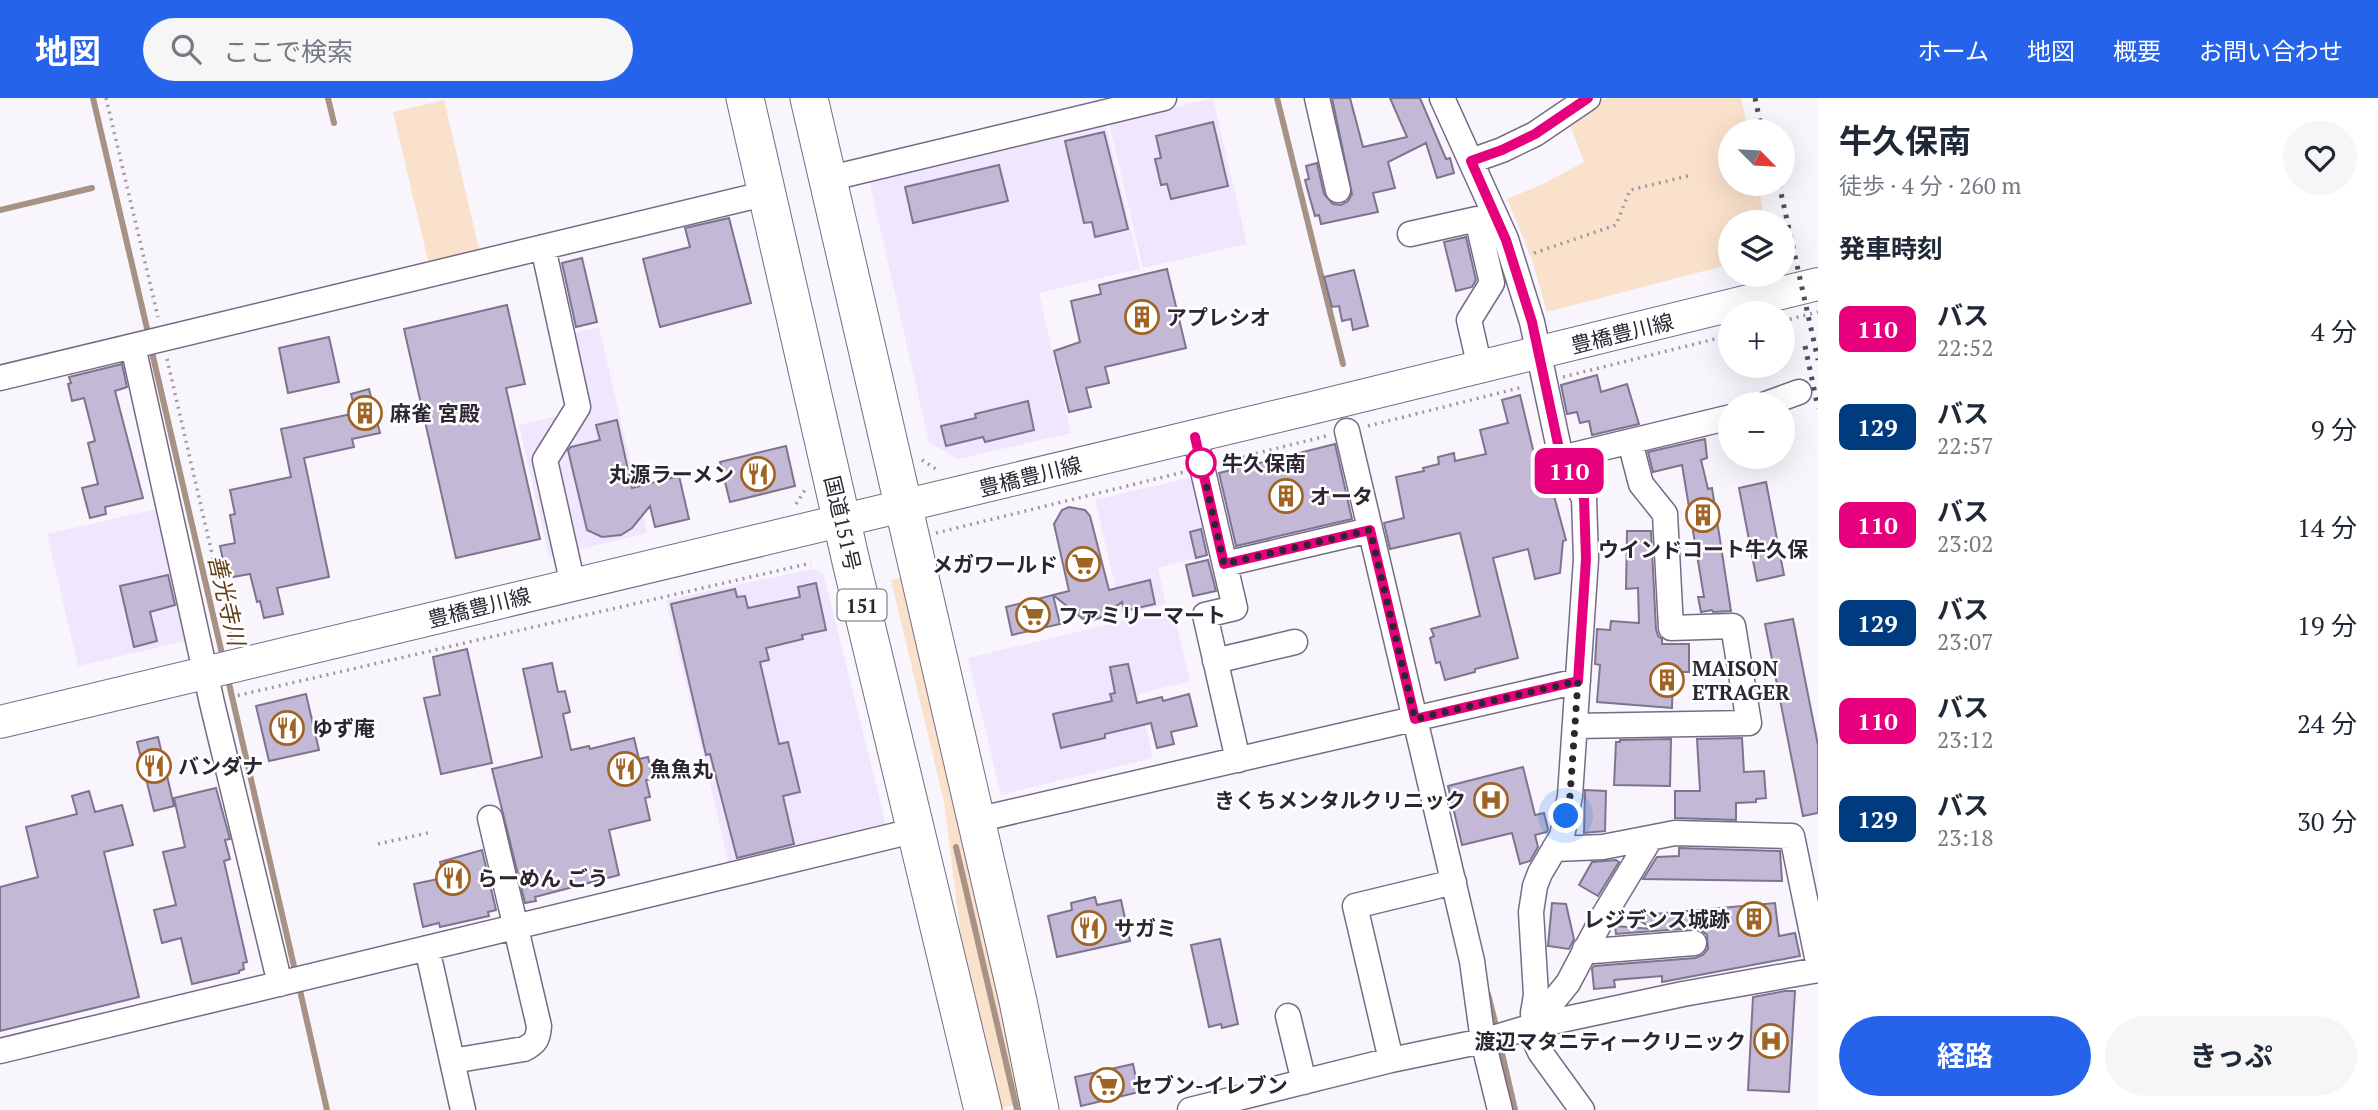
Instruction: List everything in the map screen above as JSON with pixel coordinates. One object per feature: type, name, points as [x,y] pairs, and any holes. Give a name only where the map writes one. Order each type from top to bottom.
[{"type":"highway","name":"国道151号","points":[[745,98],[842,521],[983,1110]]},
{"type":"highway","points":[[808,98],[1018,1001],[1040,1110]]},
{"type":"main road","name":"豊橋豊川線","points":[[0,722],[1195,437],[1818,284]]},
{"type":"street","points":[[827,179],[1164,98]]},
{"type":"street","points":[[1317,98],[1338,190]]},
{"type":"street","points":[[1442,98],[1506,240],[1532,322],[1561,458],[1584,498],[1586,559],[1570,796],[1562,836],[1540,873],[1531,912],[1536,995],[1533,1026],[1535,1041],[1582,1110]]},
{"type":"street","points":[[1471,161],[1535,134],[1588,98]]},
{"type":"street","points":[[0,378],[768,193]]},
{"type":"street","points":[[1410,234],[1477,219],[1492,283],[1469,320],[1480,368]]},
{"type":"street","points":[[543,247],[578,407],[545,460],[573,585]]},
{"type":"street","points":[[149,342],[227,668],[294,980]]},
{"type":"street","points":[[1795,393],[1799,392]]},
{"type":"street","points":[[1561,458],[1718,420]]},
{"type":"street","points":[[1347,431],[1472,961],[1483,1041],[1500,1110]]},
{"type":"street","points":[[1195,437],[1235,608],[1205,615],[1238,760]]},
{"type":"street","points":[[1575,726],[1749,723],[1733,626],[1671,628],[1665,514],[1641,484],[1630,442]]},
{"type":"street","points":[[1224,564],[1370,530]]},
{"type":"street","points":[[1215,661],[1295,642]]},
{"type":"street","points":[[976,820],[1578,681]]},
{"type":"street","points":[[452,1061],[524,1049],[538,1038],[539,1026],[491,818]]},
{"type":"street","points":[[0,1051],[917,830]]},
{"type":"street","points":[[1554,849],[1603,847],[1675,834],[1792,836],[1818,962]]},
{"type":"street","points":[[1533,1026],[1568,983],[1650,839]]},
{"type":"street","points":[[1391,1060],[1355,906],[1454,882]]},
{"type":"street","points":[[1586,949],[1593,951],[1693,943]]},
{"type":"street","points":[[427,948],[463,1110]]},
{"type":"street","points":[[1190,1110],[1391,1060],[1483,1041],[1533,1026],[1682,994],[1818,970]]},
{"type":"street","points":[[1288,1016],[1304,1082]]},
{"type":"path","points":[[106,98],[149,342],[227,668],[811,563]]},
{"type":"path","points":[[1525,256],[1616,225],[1630,190],[1688,176]]},
{"type":"path","points":[[1795,318],[1818,312]]},
{"type":"path","points":[[1562,378],[1718,338]]},
{"type":"path","points":[[936,533],[1532,385]]},
{"type":"path","points":[[378,844],[432,832]]},
{"type":"shaded area","points":[[1213,98],[1247,244],[1143,268],[1109,123]]},
{"type":"shaded area","points":[[1608,98],[1741,98],[1745,119],[1718,119],[1718,196],[1760,196],[1763,210],[1718,210],[1718,267],[1547,312],[1532,260],[1507,199],[1584,162],[1567,117]]},
{"type":"shaded area","points":[[444,100],[480,253],[429,265],[393,112]]},
{"type":"shaded area","points":[[1106,124],[1140,269],[1039,293],[1071,433],[958,459],[929,442],[869,180]]},
{"type":"shaded area","points":[[599,327],[647,533],[549,557],[519,425],[573,412],[556,337]]},
{"type":"shaded area","points":[[1192,477],[1211,555],[1158,568],[1166,604],[1122,615],[1095,500]]},
{"type":"shaded area","points":[[160,508],[190,640],[78,666],[47,534]]},
{"type":"shaded area","points":[[813,569],[823,573],[886,825],[729,864],[666,600]]},
{"type":"shaded area","points":[[909,576],[982,872],[1021,1103],[1002,1108],[964,961],[944,802],[891,580]]},
{"type":"shaded area","points":[[1173,609],[1190,681],[1138,694],[1153,758],[1001,795],[968,658]]},
{"type":"building","points":[[1332,98],[1350,98],[1363,147],[1407,137],[1390,98],[1420,98],[1446,159],[1450,158],[1454,173],[1437,178],[1426,143],[1388,162],[1395,188],[1373,193],[1378,212],[1321,224],[1319,215],[1315,216],[1305,180],[1309,179],[1306,166],[1317,163],[1324,194],[1333,204],[1341,205],[1348,201],[1352,194]]},
{"type":"building","points":[[1213,122],[1228,186],[1171,199],[1167,184],[1161,185],[1155,159],[1161,158],[1156,136]]},
{"type":"building","points":[[1104,132],[1128,229],[1095,237],[1092,222],[1084,223],[1065,141]]},
{"type":"building","points":[[999,165],[1008,201],[913,223],[905,187]]},
{"type":"building","points":[[729,218],[751,303],[660,327],[643,259],[690,247],[685,228]]},
{"type":"building","points":[[1466,237],[1476,280],[1472,287],[1456,291],[1444,242]]},
{"type":"building","points":[[582,258],[597,322],[576,327],[562,263]]},
{"type":"building","points":[[1167,269],[1186,348],[1105,367],[1109,383],[1086,388],[1091,407],[1069,412],[1054,351],[1080,342],[1071,301],[1101,294],[1099,285]]},
{"type":"building","points":[[1354,270],[1368,326],[1353,330],[1351,319],[1342,321],[1339,306],[1332,307],[1324,277]]},
{"type":"building","points":[[507,305],[525,384],[506,388],[540,539],[456,558],[404,329]]},
{"type":"building","points":[[329,337],[339,382],[288,393],[279,348]]},
{"type":"building","points":[[122,364],[127,387],[115,391],[143,498],[105,507],[106,514],[90,518],[82,488],[98,484],[88,443],[95,441],[84,398],[72,401],[69,377]]},
{"type":"building","points":[[1597,375],[1601,392],[1627,384],[1639,424],[1592,435],[1589,421],[1580,423],[1577,412],[1567,414],[1561,385]]},
{"type":"building","points":[[369,389],[380,433],[352,439],[354,447],[304,458],[329,577],[277,588],[283,614],[264,618],[250,574],[227,578],[220,546],[235,543],[230,515],[235,514],[230,490],[291,477],[281,429],[356,413],[351,394]]},
{"type":"building","points":[[1520,395],[1542,487],[1551,485],[1566,540],[1563,541],[1560,573],[1535,579],[1528,549],[1493,558],[1518,658],[1445,680],[1440,662],[1436,663],[1430,638],[1434,636],[1431,629],[1480,616],[1470,574],[1460,533],[1390,549],[1384,523],[1404,518],[1396,477],[1424,471],[1423,468],[1439,464],[1438,457],[1454,453],[1455,461],[1486,454],[1480,430],[1508,423],[1502,400]]},
{"type":"building","points":[[1028,401],[1034,430],[985,442],[983,437],[946,446],[941,426],[976,418],[975,414]]},
{"type":"building","points":[[617,420],[632,488],[679,476],[689,519],[655,527],[650,506],[632,528],[621,535],[602,537],[587,530],[568,450],[600,440],[596,425]]},
{"type":"building","points":[[1705,439],[1707,458],[1701,460],[1708,489],[1712,488],[1731,611],[1701,612],[1698,597],[1704,597],[1682,465],[1653,472],[1648,452]]},
{"type":"building","name":"オータ","points":[[1335,444],[1352,519],[1236,546],[1219,473]]},
{"type":"building","name":"丸源ラーメン","points":[[786,446],[795,486],[730,502],[720,462]]},
{"type":"building","points":[[1766,482],[1784,575],[1757,581],[1739,488]]},
{"type":"building","name":"メガワールド","points":[[1069,507],[1085,510],[1090,516],[1109,590],[1150,580],[1155,604],[1124,611],[1122,602],[1100,618],[1092,620],[1083,619],[1053,595],[1069,591],[1054,524],[1062,510]]},
{"type":"building","points":[[1201,529],[1207,555],[1196,558],[1190,532]]},
{"type":"building","points":[[1627,531],[1651,531],[1656,629],[1662,644],[1689,644],[1689,672],[1673,672],[1672,708],[1597,702],[1600,665],[1595,664],[1597,629],[1610,630],[1611,621],[1639,623],[1638,588],[1626,589]]},
{"type":"building","points":[[1208,560],[1216,591],[1193,596],[1186,565]]},
{"type":"building","points":[[168,575],[175,605],[150,612],[157,641],[134,647],[120,586]]},
{"type":"building","points":[[816,583],[826,630],[802,635],[803,639],[766,648],[769,660],[760,662],[779,744],[788,742],[800,792],[783,796],[794,844],[737,858],[710,754],[706,755],[671,604],[735,589],[737,597],[745,596],[748,608],[800,597],[798,587]]},
{"type":"building","name":"ファミリーマート","points":[[1053,595],[1060,624],[1012,635],[1006,607]]},
{"type":"building","points":[[1793,619],[1818,745],[1818,813],[1803,816],[1765,624]]},
{"type":"building","points":[[467,649],[492,763],[441,774],[424,698],[440,695],[433,657]]},
{"type":"building","points":[[552,663],[558,692],[565,691],[570,712],[563,714],[571,750],[589,746],[590,749],[634,738],[639,759],[648,757],[653,779],[646,780],[650,797],[645,798],[650,820],[609,830],[619,875],[535,897],[536,901],[525,903],[492,769],[542,757],[523,669]]},
{"type":"building","points":[[1128,664],[1137,703],[1162,697],[1163,701],[1189,694],[1197,726],[1171,732],[1174,744],[1157,748],[1151,723],[1105,734],[1105,738],[1061,748],[1053,714],[1112,701],[1110,694],[1115,693],[1110,667]]},
{"type":"building","name":"ゆず庵","points":[[306,694],[319,750],[269,761],[256,706]]},
{"type":"building","name":"バンダナ","points":[[158,737],[174,806],[154,811],[137,742]]},
{"type":"building","points":[[1742,738],[1744,772],[1764,771],[1766,798],[1756,799],[1756,802],[1736,803],[1736,820],[1675,818],[1675,791],[1700,791],[1697,739]]},
{"type":"building","points":[[1671,739],[1670,786],[1614,785],[1616,742]]},
{"type":"building","name":"きくちメンタルクリニック","points":[[1523,767],[1535,815],[1544,813],[1548,829],[1547,832],[1535,835],[1538,847],[1530,861],[1520,864],[1512,833],[1462,845],[1448,786]]},
{"type":"building","points":[[216,788],[230,839],[225,840],[230,859],[224,861],[247,962],[243,963],[244,969],[239,973],[192,984],[181,938],[162,943],[154,910],[176,905],[163,852],[185,847],[174,798]]},
{"type":"building","points":[[1585,790],[1606,791],[1605,831],[1584,833]]},
{"type":"building","points":[[89,791],[95,812],[122,805],[133,845],[104,852],[139,997],[0,1031],[0,887],[38,877],[26,827],[77,814],[72,796]]},
{"type":"building","points":[[1679,848],[1780,851],[1782,881],[1643,879],[1657,857],[1679,856]]},
{"type":"building","points":[[482,850],[496,910],[488,912],[489,916],[440,927],[439,923],[423,927],[414,884],[443,878],[440,862]]},
{"type":"building","points":[[1592,862],[1619,862],[1598,896],[1579,885]]},
{"type":"building","name":"サガミ","points":[[1095,897],[1097,905],[1121,900],[1130,941],[1057,957],[1048,916],[1072,910],[1071,903]]},
{"type":"building","points":[[1552,903],[1566,904],[1574,939],[1569,949],[1548,946]]},
{"type":"building","points":[[1775,903],[1779,936],[1795,933],[1800,956],[1662,982],[1662,976],[1614,980],[1615,987],[1594,989],[1594,966],[1695,958],[1708,949],[1707,935],[1694,928],[1616,934],[1615,926],[1653,929],[1632,916]]},
{"type":"building","points":[[1220,939],[1238,1024],[1222,1028],[1221,1024],[1209,1027],[1191,945]]},
{"type":"building","name":"渡辺マタニティークリニック","points":[[1795,991],[1789,1092],[1748,1090],[1753,997]]},
{"type":"building","name":"セブン-イレブン","points":[[1133,1064],[1139,1092],[1081,1106],[1075,1077]]},
{"type":"waterway","name":"善光寺川","points":[[93,98],[149,337]]},
{"type":"waterway","points":[[328,98],[334,123]]},
{"type":"waterway","points":[[1277,98],[1343,364]]},
{"type":"waterway","points":[[0,210],[92,188]]},
{"type":"waterway","name":"善光寺川","points":[[151,348],[223,658]]},
{"type":"waterway","name":"善光寺川","points":[[227,675],[296,975]]},
{"type":"waterway","points":[[956,847],[1017,1110]]},
{"type":"waterway","name":"善光寺川","points":[[299,986],[327,1110]]},
{"type":"waterway","points":[[1488,994],[1496,1026]]},
{"type":"waterway","points":[[1501,1049],[1515,1110]]},
{"type":"railway","points":[[1755,98],[1759,119]]},
{"type":"railway","points":[[1782,196],[1818,360]]},
{"type":"railway","points":[[1805,346],[1818,408]]},
{"type":"bus line","name":"110","points":[[1195,437],[1224,564],[1370,530],[1415,719],[1578,681],[1586,559],[1584,498],[1561,458],[1532,322],[1506,240],[1471,161],[1535,134],[1588,98]]},
{"type":"place","name":"アプレシオ","points":[[1142,317]]},
{"type":"place","name":"麻雀 宮殿","points":[[365,413]]},
{"type":"place","name":"牛久保南","points":[[1201,463]]},
{"type":"place","name":"丸源ラーメン","points":[[758,474]]},
{"type":"place","name":"オータ","points":[[1286,496]]},
{"type":"place","name":"ウインドコート牛久保","points":[[1703,515]]},
{"type":"place","name":"メガワールド","points":[[1083,564]]},
{"type":"place","name":"ファミリーマート","points":[[1033,615]]},
{"type":"place","name":"MAISON ETRAGER","points":[[1667,680]]},
{"type":"place","name":"ゆず庵","points":[[287,728]]},
{"type":"place","name":"バンダナ","points":[[154,766]]},
{"type":"place","name":"魚魚丸","points":[[625,769]]},
{"type":"place","name":"きくちメンタルクリニック","points":[[1491,800]]},
{"type":"place","name":"らーめん ごう","points":[[453,878]]},
{"type":"place","name":"レジデンス城跡","points":[[1754,919]]},
{"type":"place","name":"サガミ","points":[[1089,928]]},
{"type":"place","name":"渡辺マタニティークリニック","points":[[1771,1041]]},
{"type":"place","name":"セブン-イレブン","points":[[1107,1085]]},
{"type":"route","points":[[1201,463],[1224,564],[1370,530],[1415,719],[1578,681],[1570,796],[1566,816]]}]
